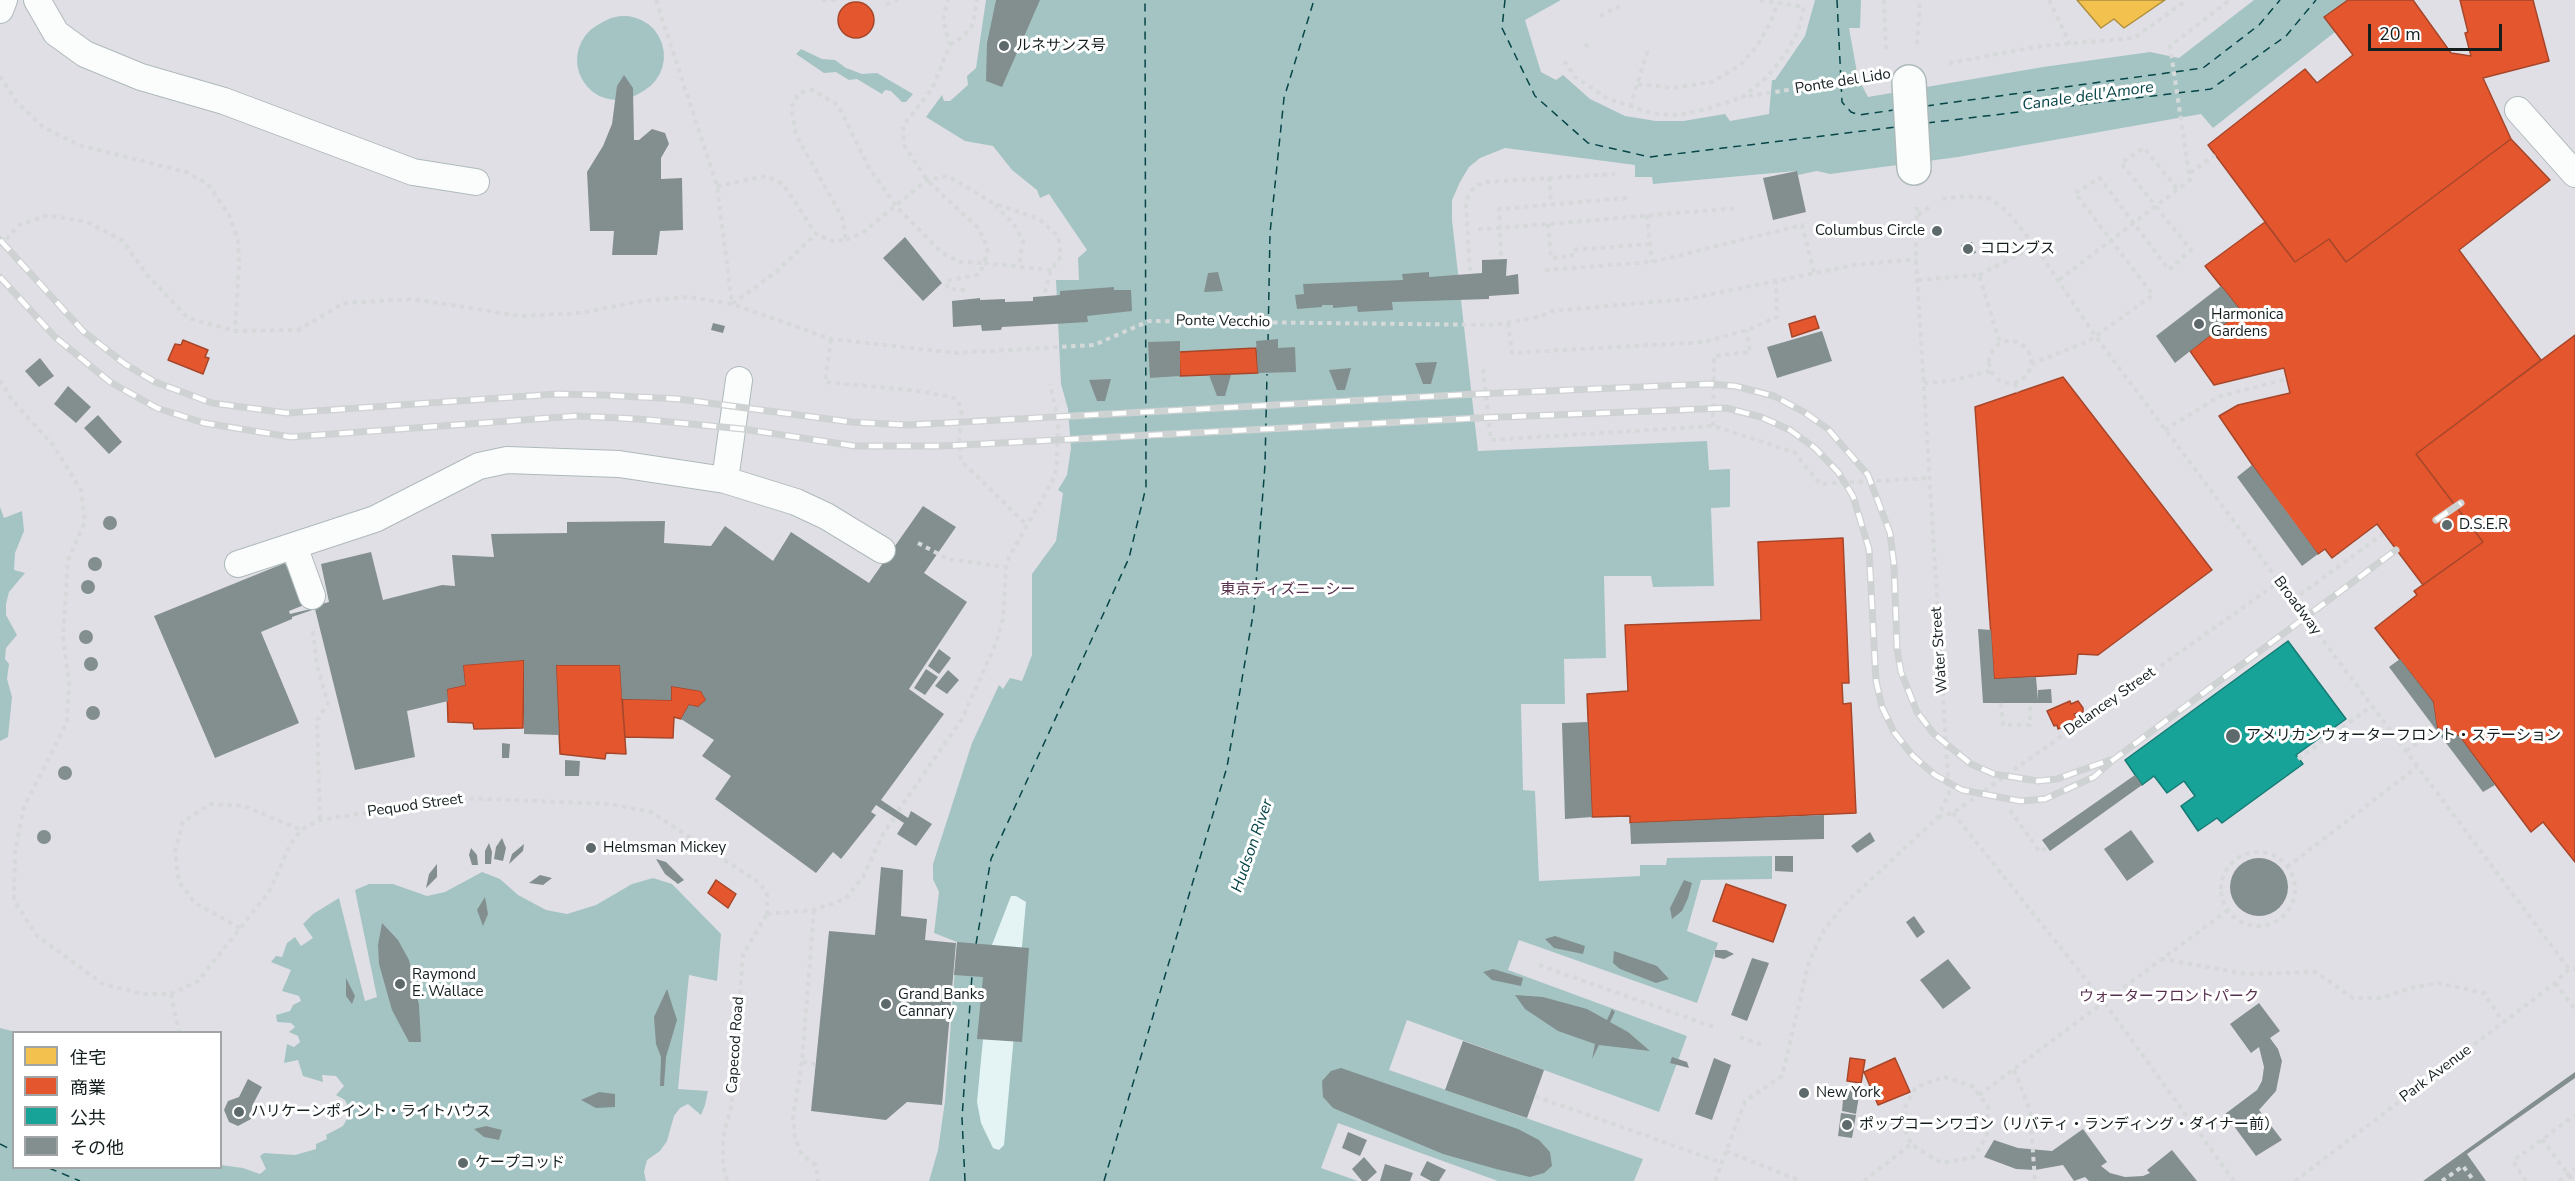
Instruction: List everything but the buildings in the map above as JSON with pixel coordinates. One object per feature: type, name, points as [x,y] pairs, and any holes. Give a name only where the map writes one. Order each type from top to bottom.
[{"type":"street","points":[[1894,79],[1914,168]]},
{"type":"lane","points":[[0,10],[4,0]]},
{"type":"lane","points":[[37,0],[56,33],[86,54],[132,73],[224,101],[413,172],[476,182]]},
{"type":"lane","points":[[2518,110],[2575,174]]},
{"type":"lane","points":[[725,480],[740,380]]},
{"type":"lane","points":[[238,564],[375,519],[493,462],[619,464],[725,480],[796,502],[826,516],[882,550]]},
{"type":"lane","points":[[294,546],[312,608]]},
{"type":"path","points":[[656,0],[717,186],[732,304],[776,273],[816,234]]},
{"type":"path","points":[[822,0],[836,0]]},
{"type":"path","points":[[886,4],[898,0]]},
{"type":"path","points":[[948,0],[943,20],[950,45]]},
{"type":"path","points":[[965,290],[948,289],[946,281],[980,274],[988,248],[978,228],[927,180],[904,145],[903,126],[932,89],[950,45],[964,36],[973,24],[977,0]]},
{"type":"path","points":[[1564,61],[1575,77],[1608,99],[1630,107],[1655,114],[1678,115],[1707,109],[1743,97],[1767,77],[1798,32],[1804,7],[1760,0]]},
{"type":"path","points":[[1884,0],[1886,45]]},
{"type":"path","points":[[2049,0],[2070,44]]},
{"type":"path","points":[[1949,63],[2070,44],[2134,39],[2187,0]]},
{"type":"path","points":[[2059,280],[2190,180],[2170,46],[2230,0]]},
{"type":"path","points":[[1638,84],[1673,88],[1712,82],[1739,66],[1757,46],[1778,3]]},
{"type":"path","points":[[1600,16],[1621,5]]},
{"type":"path","points":[[1585,44],[1590,50]]},
{"type":"path","points":[[1630,107],[1648,50]]},
{"type":"path","points":[[0,76],[16,101],[43,127],[79,145],[186,172],[208,184],[230,215],[238,240],[239,265],[235,331]]},
{"type":"path","name":"Ponte del Lido","points":[[1743,97],[1894,79]]},
{"type":"path","points":[[846,240],[842,218],[796,135],[790,108],[799,93],[812,90],[838,105],[869,168],[897,207],[941,252],[959,262],[1051,270]]},
{"type":"path","points":[[2031,364],[2023,345],[2010,340],[2000,343],[1989,356],[1990,371],[2000,381],[2015,383],[2026,376],[2031,364],[2096,337],[2153,295],[2075,193],[2100,178],[2169,270],[2191,250],[2121,163],[2144,148],[2178,191]]},
{"type":"path","points":[[2190,173],[2215,155]]},
{"type":"path","name":"Water Street","points":[[1726,1151],[1745,1101],[1782,1076],[1809,962],[1824,930],[1844,905],[1938,817],[1949,793],[1916,259],[1918,214],[1914,168]]},
{"type":"path","points":[[1470,271],[1466,205],[1468,195],[1475,186],[1487,182],[1616,174]]},
{"type":"path","points":[[717,186],[766,176],[783,184],[816,234],[832,241],[846,240],[862,233],[897,207],[927,180],[948,176],[993,203],[1039,219],[1058,236],[1061,256],[1051,270],[1044,296]]},
{"type":"path","points":[[1549,177],[1551,204]]},
{"type":"path","name":"Broadway","points":[[1918,214],[1944,198],[1966,196],[1988,198],[2006,210],[2035,246],[2096,337],[2569,969]]},
{"type":"path","points":[[1501,258],[1499,209],[1627,198]]},
{"type":"path","points":[[993,203],[1012,223],[1023,242],[1019,266]]},
{"type":"path","points":[[1478,229],[1738,208]]},
{"type":"path","name":"Ponte Vecchio","points":[[0,246],[19,225],[48,215],[87,222],[123,240],[147,275],[188,318],[235,331],[298,330],[344,303],[413,299],[521,316],[581,313],[640,301],[690,297],[732,304],[831,339],[956,353],[1094,345],[1149,321],[1497,325],[1542,316],[1551,311],[1687,299],[1776,282],[1814,272],[1916,259]]},
{"type":"path","points":[[1647,215],[1652,262]]},
{"type":"path","points":[[1548,224],[1551,258],[1572,256],[1572,250],[1651,244]]},
{"type":"path","points":[[1545,270],[1652,262],[1802,225],[1814,272]]},
{"type":"path","points":[[1918,280],[1979,275],[2035,246]]},
{"type":"path","points":[[1979,275],[2000,343]]},
{"type":"path","points":[[1508,323],[1512,353],[1704,342],[1748,330],[1777,317],[1776,282]]},
{"type":"path","points":[[1713,426],[1714,356],[1750,352],[1748,330]]},
{"type":"path","points":[[831,339],[825,382],[919,391],[958,400],[962,415],[959,440],[961,461],[1028,525]]},
{"type":"path","points":[[1483,369],[1491,440],[1713,426],[1794,452],[1820,484],[1929,478]]},
{"type":"path","points":[[1924,383],[1950,381],[1990,371]]},
{"type":"path","points":[[2165,430],[2218,397],[2286,379]]},
{"type":"path","points":[[0,380],[12,400],[54,446],[81,490],[85,522],[68,560],[63,638],[69,682],[67,722],[24,807],[15,851],[14,900],[36,935],[103,984],[143,994],[171,994],[198,981],[269,892],[290,845],[301,830],[244,806],[210,804],[183,822],[176,852],[179,882],[195,903],[240,928]]},
{"type":"path","points":[[2015,383],[2018,392]]},
{"type":"path","points":[[897,811],[962,719],[980,681],[1003,618],[1006,567],[1054,478],[1058,450],[1058,419],[1050,384]]},
{"type":"path","points":[[882,550],[896,532],[948,559],[1006,567]]},
{"type":"path","points":[[2293,600],[2383,534]]},
{"type":"path","name":"Delancey Street","points":[[1938,817],[1953,813],[2279,582]]},
{"type":"path","points":[[312,608],[317,666],[328,703],[317,720],[320,820]]},
{"type":"path","points":[[2001,703],[2003,725],[2030,725],[2030,702]]},
{"type":"path","points":[[2298,759],[2372,706]]},
{"type":"path","points":[[2406,751],[2435,729]]},
{"type":"path","points":[[2287,867],[2417,766]]},
{"type":"path","name":"Pequod Street","points":[[301,830],[320,820],[462,798],[610,804],[651,812],[760,883],[767,895],[767,915]]},
{"type":"path","points":[[2010,810],[2040,852],[2047,847]]},
{"type":"path","points":[[1953,813],[2104,1002],[2234,1181]]},
{"type":"path","points":[[767,915],[814,910],[846,899],[863,877],[883,834],[895,817]]},
{"type":"path","points":[[2260,852],[2272,855],[2287,867],[2295,881],[2295,893],[2285,915],[2263,926],[2251,925],[2239,920],[2228,910],[2221,889],[2223,877],[2238,858],[2260,852]]},
{"type":"path","points":[[814,910],[802,1062],[793,1117],[795,1138],[801,1155],[816,1165],[818,1181]]},
{"type":"path","points":[[1979,1095],[2228,910]]},
{"type":"path","name":"Capecod Road","points":[[727,1181],[723,1164],[723,1138],[732,1102],[743,954],[767,915]]},
{"type":"path","points":[[2161,959],[2247,974],[2316,972],[2354,998],[2381,998],[2438,982],[2484,993],[2503,1022]]},
{"type":"path","points":[[1539,965],[1714,1027]]},
{"type":"path","points":[[2569,969],[2575,969]]},
{"type":"path","name":"Park Avenue","points":[[2295,1181],[2554,983],[2569,969]]},
{"type":"path","points":[[2554,983],[2575,1010]]},
{"type":"path","points":[[171,994],[179,1031]]},
{"type":"path","points":[[1740,1037],[1765,1046]]},
{"type":"path","points":[[802,1062],[816,1064]]},
{"type":"path","points":[[2014,1070],[2030,1110],[2035,1181]]},
{"type":"path","points":[[1944,1077],[1972,1086],[1988,1106],[1987,1135],[1974,1157],[1941,1162],[1911,1144],[1905,1130],[1905,1107],[1916,1087],[1944,1077]]},
{"type":"path","points":[[1535,1096],[1722,1163]]},
{"type":"path","points":[[2526,1181],[2512,1161],[2575,1115]]},
{"type":"path","points":[[2542,1139],[2573,1181]]},
{"type":"path","points":[[1864,1181],[1911,1144]]},
{"type":"path","points":[[1715,1181],[1726,1151],[1801,1181]]},
{"type":"path","points":[[2442,1181],[2463,1166],[2474,1181]]},
{"type":"path","points":[[2559,1181],[2575,1169]]},
{"type":"green space","name":"東京ディズニーシー","points":[[0,0],[2575,0],[2575,1181],[0,1181]]},
{"type":"water","points":[[986,0],[1561,0],[1525,20],[1541,72],[1556,80],[1563,75],[1590,99],[1625,116],[1656,121],[1683,121],[1725,114],[1730,121],[1769,114],[1772,80],[1775,80],[1805,36],[1815,0],[1861,0],[1860,28],[1849,28],[1858,78],[1868,97],[2043,67],[2150,52],[2179,58],[2254,0],[2348,0],[2325,17],[2335,32],[2213,128],[2201,114],[1958,157],[1830,174],[1817,171],[1798,175],[1796,171],[1653,184],[1652,177],[1635,177],[1635,165],[1505,148],[1480,158],[1469,167],[1452,200],[1452,220],[1478,451],[1707,441],[1709,470],[1730,469],[1730,507],[1711,508],[1714,586],[1653,587],[1651,576],[1604,576],[1606,658],[1564,659],[1565,704],[1521,704],[1523,790],[1535,791],[1539,881],[1640,876],[1640,865],[1666,865],[1667,858],[1772,856],[1772,879],[1701,880],[1687,931],[1718,943],[1697,1003],[1519,940],[1508,970],[1687,1036],[1659,1112],[1407,1020],[1389,1070],[1643,1159],[1634,1181],[1498,1181],[1338,1123],[1321,1168],[1358,1181],[929,1181],[938,1150],[945,1101],[957,942],[934,933],[939,892],[933,879],[933,864],[972,743],[999,685],[1003,689],[1010,678],[1022,681],[1032,655],[1032,574],[1056,541],[1063,493],[1058,490],[1067,475],[1071,448],[1068,409],[1061,384],[1056,280],[1079,280],[1078,258],[1087,250],[1049,194],[1040,198],[1037,190],[1012,170],[993,146],[965,141],[926,117],[942,95],[944,101],[950,101],[968,85],[967,76],[976,68]]},
{"type":"water","points":[[801,49],[822,59],[835,60],[846,68],[862,74],[877,73],[913,94],[906,102],[902,102],[891,91],[885,90],[882,94],[857,79],[849,80],[836,72],[824,73],[796,54]]},
{"type":"water","points":[[0,507],[4,518],[22,511],[24,531],[15,553],[14,570],[25,573],[9,592],[6,604],[6,615],[17,635],[6,648],[5,659],[9,664],[7,679],[12,697],[8,737],[0,741]]},
{"type":"water","points":[[482,872],[500,879],[518,895],[546,910],[567,914],[596,905],[632,884],[653,878],[672,884],[721,934],[717,981],[689,975],[678,1089],[708,1091],[705,1105],[701,1115],[688,1104],[680,1108],[674,1116],[667,1141],[660,1151],[647,1160],[644,1172],[646,1181],[0,1181],[0,1028],[12,1031],[12,1169],[222,1169],[222,1165],[243,1168],[260,1174],[266,1169],[260,1156],[264,1153],[295,1155],[316,1149],[316,1144],[327,1139],[326,1135],[343,1126],[348,1117],[348,1106],[345,1100],[336,1095],[344,1086],[336,1076],[322,1075],[323,1082],[303,1076],[298,1060],[284,1063],[287,1044],[294,1047],[300,1042],[298,1036],[289,1032],[295,1027],[291,1023],[277,1022],[276,1015],[290,1011],[293,1005],[301,1001],[299,996],[282,991],[291,970],[271,962],[276,956],[282,957],[287,943],[295,937],[301,946],[313,938],[303,924],[313,914],[339,898],[365,1001],[377,997],[355,890],[369,884],[393,884],[427,896],[445,892]]},
{"type":"pier","points":[[1011,896],[1016,896],[1026,902],[1004,1145],[999,1150],[993,1148],[981,1123],[977,1102],[992,945]]},
{"type":"waterway","points":[[617,60],[624,56]]},
{"type":"ferry route","points":[[976,944],[991,859],[1129,558],[1146,487],[1145,0]]},
{"type":"ferry route","points":[[1268,342],[1270,233],[1284,98],[1314,0]]},
{"type":"ferry route","points":[[1505,0],[1502,28],[1535,96],[1588,143],[1650,157],[1896,127]]},
{"type":"ferry route","points":[[1837,0],[1842,102],[1851,112],[1859,115],[1894,110]]},
{"type":"ferry route","points":[[1926,106],[2203,68],[2259,25],[2280,0]]},
{"type":"ferry route","points":[[1927,123],[2211,89],[2286,36],[2316,0]]},
{"type":"ferry route","points":[[1104,1181],[1227,767],[1254,609],[1265,465],[1267,374]]},
{"type":"ferry route","points":[[965,1181],[962,1118],[972,975]]},
{"type":"ferry route","points":[[0,1144],[12,1150]]},
{"type":"ferry route","points":[[51,1169],[80,1181]]},
{"type":"railway","points":[[0,240],[83,331],[125,364],[155,382],[212,403],[287,413],[557,394],[679,399],[851,422],[907,425],[1476,394],[1709,384],[1735,386],[1774,396],[1804,412],[1828,429],[1868,475],[1890,533],[1894,565],[1897,649],[1901,672],[1917,712],[1934,734],[1971,764],[1994,774],[2038,781],[2057,779],[2110,760]]},
{"type":"railway","points":[[0,277],[55,337],[110,382],[157,408],[204,423],[291,437],[577,416],[639,419],[743,429],[855,446],[942,446],[1478,418],[1726,408],[1761,417],[1790,430],[1815,448],[1838,472],[1853,496],[1869,549],[1876,681],[1882,707],[1894,732],[1913,756],[1935,775],[1962,790],[2020,801],[2045,799],[2094,777],[2113,760],[2396,550]]},
{"type":"railway","points":[[2436,520],[2461,503]]},
{"type":"place","name":"ルネサンス号","points":[[1004,46]]},
{"type":"place","name":"Columbus Circle","points":[[1937,231]]},
{"type":"place","name":"コロンブス","points":[[1968,249]]},
{"type":"place","name":"Harmonica Gardens","points":[[2199,324]]},
{"type":"place","name":"D.S.E.R","points":[[2447,525]]},
{"type":"place","name":"アメリカンウォーターフロント・ステーション","points":[[2233,736]]},
{"type":"place","name":"Helmsman Mickey","points":[[591,848]]},
{"type":"place","name":"Raymond E. Wallace","points":[[400,984]]},
{"type":"place","name":"Grand Banks Cannary","points":[[886,1004]]},
{"type":"place","name":"New York","points":[[1804,1093]]},
{"type":"place","name":"ハリケーンポイント・ライトハウス","points":[[239,1112]]},
{"type":"place","name":"ポップコーンワゴン（リバティ・ランディング・ダイナー前）","points":[[1847,1125]]},
{"type":"place","name":"ケープコッド","points":[[463,1163]]},
{"type":"water label","name":"Canale dell'Amore","points":[[2088,97]]},
{"type":"water label","name":"Hudson River","points":[[1253,846]]},
{"type":"park label","name":"ウォーターフロントパーク","points":[[2169,997]]}]
